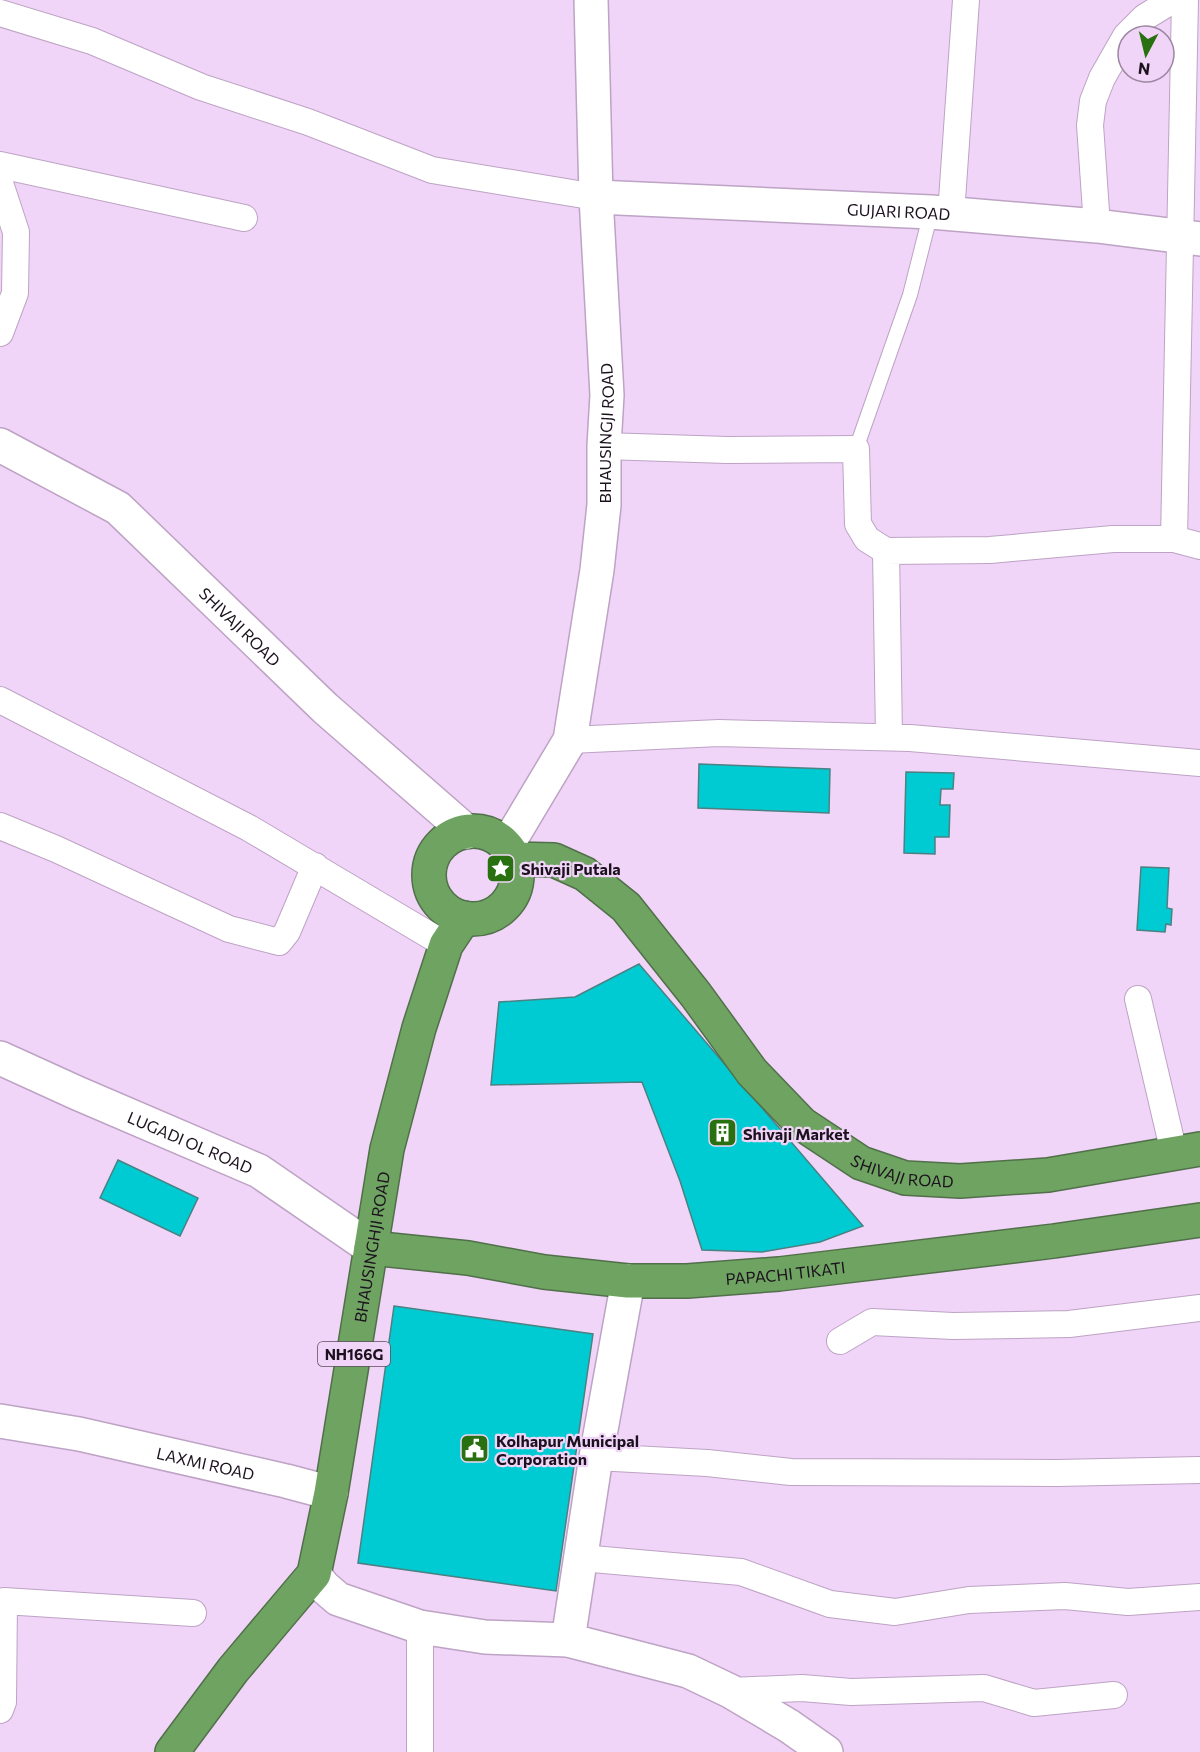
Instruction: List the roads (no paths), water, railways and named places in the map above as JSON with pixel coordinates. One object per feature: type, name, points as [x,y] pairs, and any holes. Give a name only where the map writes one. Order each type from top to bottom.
[{"type":"highway","points":[[467,832],[482,832],[495,837],[510,853],[517,873],[515,888],[509,901],[486,918],[464,918],[444,909],[435,898],[429,885],[429,870],[433,857],[441,844],[453,836],[467,832]]},
{"type":"highway","name":"SHIVAJI ROAD","points":[[510,853],[554,860],[585,874],[626,908],[696,995],[752,1072],[802,1124],[861,1163],[905,1178],[960,1181],[1048,1175],[1187,1151]]},
{"type":"highway","name":"BHAUSINGHJI ROAD","points":[[172,1752],[233,1670],[314,1574],[331,1493],[387,1149],[420,1028],[446,945],[464,918]]},
{"type":"highway","name":"PAPACHI TIKATI","points":[[371,1248],[468,1258],[544,1272],[628,1281],[687,1281],[779,1274],[1042,1243],[1200,1220]]},
{"type":"street","name":"BHAUSINGJI ROAD","points":[[510,853],[570,740],[597,570],[604,505],[607,394],[596,197],[591,0]]},
{"type":"street","points":[[941,213],[966,0]]},
{"type":"street","points":[[1097,226],[1090,125],[1094,100],[1102,78],[1126,36],[1144,17],[1173,0]]},
{"type":"street","points":[[1174,539],[1190,238],[1185,0]]},
{"type":"street","points":[[0,13],[92,41],[201,87],[308,122],[432,171],[596,197]]},
{"type":"street","points":[[0,165],[244,218]]},
{"type":"street","points":[[0,183],[16,232],[15,293],[0,333]]},
{"type":"street","name":"GUJARI ROAD","points":[[596,197],[941,213],[1097,226],[1190,238]]},
{"type":"street","name":"SHIVAJI ROAD","points":[[0,445],[118,508],[325,708],[467,832]]},
{"type":"street","points":[[604,446],[727,450],[856,449],[858,524],[867,539],[886,551],[990,550],[1113,539],[1174,539],[1200,546]]},
{"type":"street","points":[[886,551],[890,737]]},
{"type":"street","points":[[0,700],[249,828],[446,945]]},
{"type":"street","points":[[570,740],[719,733],[890,737],[1200,763]]},
{"type":"street","points":[[0,826],[56,849],[229,929],[279,942],[287,933],[315,866]]},
{"type":"street","points":[[1138,999],[1187,1151]]},
{"type":"street","name":"LUGADI OL ROAD","points":[[0,1058],[259,1172],[371,1248]]},
{"type":"street","points":[[568,1640],[596,1457],[628,1281]]},
{"type":"street","points":[[840,1341],[872,1322],[953,1326],[1069,1324],[1200,1308]]},
{"type":"street","name":"LAXMI ROAD","points":[[0,1421],[79,1434],[331,1493]]},
{"type":"street","points":[[596,1457],[707,1463],[791,1472],[1057,1473],[1200,1470]]},
{"type":"street","points":[[581,1558],[741,1572],[830,1604],[895,1612],[969,1600],[1065,1596],[1128,1602],[1200,1597]]},
{"type":"street","points":[[314,1574],[323,1586],[338,1599],[420,1627],[485,1637],[568,1640],[688,1671],[730,1691],[789,1726],[826,1752]]},
{"type":"street","points":[[0,1710],[3,1702],[4,1601],[193,1613]]},
{"type":"street","points":[[420,1627],[420,1752]]},
{"type":"street","points":[[730,1691],[802,1688],[852,1692],[984,1688],[1034,1703],[1114,1695]]},
{"type":"lane","points":[[856,449],[941,213]]},
{"type":"place","name":"Shivaji Putala","points":[[500,868]]},
{"type":"place","name":"Shivaji Market","points":[[722,1133]]},
{"type":"place","name":"Kolhapur Municipal Corporation","points":[[475,1449]]}]
